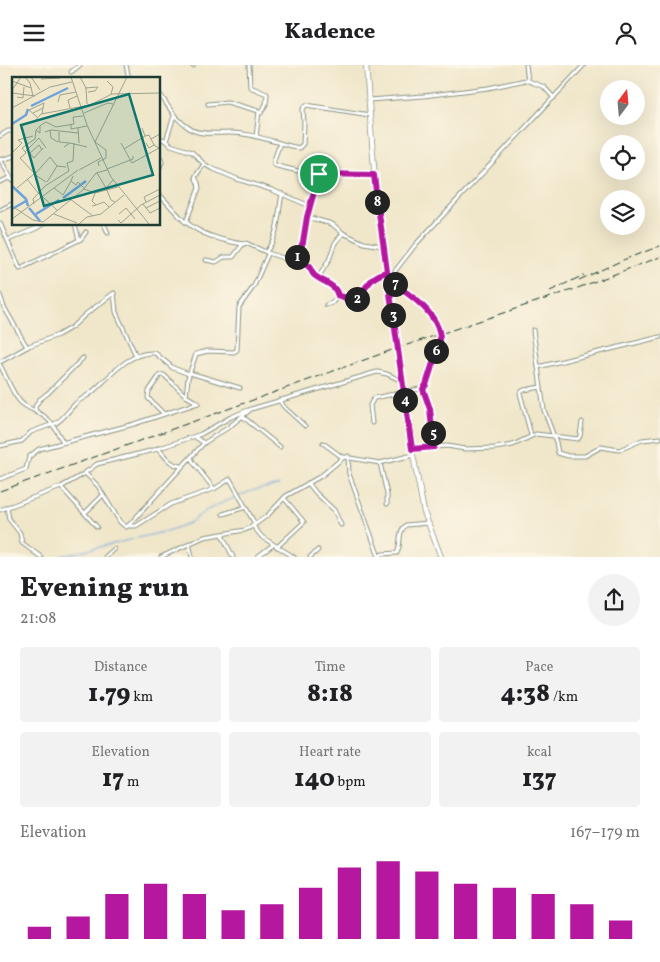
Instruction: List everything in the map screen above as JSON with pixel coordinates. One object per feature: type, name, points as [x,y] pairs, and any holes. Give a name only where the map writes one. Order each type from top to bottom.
[{"type":"main road","points":[[366,65],[374,175],[402,381],[421,499],[441,557]]},
{"type":"street","points":[[71,71],[80,65]]},
{"type":"street","points":[[249,65],[250,87],[267,94],[266,104],[261,113]]},
{"type":"street","points":[[526,65],[528,81]]},
{"type":"street","points":[[372,423],[370,405],[373,399],[423,389],[440,341],[439,330],[426,310],[388,280],[416,244],[584,65]]},
{"type":"street","points":[[368,101],[423,97],[528,81],[544,87],[554,98]]},
{"type":"street","points":[[160,95],[174,116],[197,131],[256,137],[296,147],[302,146],[303,109],[306,105],[370,115]]},
{"type":"street","points":[[208,104],[227,102],[259,111],[256,137]]},
{"type":"street","points":[[166,142],[174,116]]},
{"type":"street","points":[[0,135],[12,131]]},
{"type":"street","points":[[160,140],[163,139],[166,142],[192,152],[204,165],[310,205]]},
{"type":"street","points":[[280,143],[274,165],[319,174],[374,175]]},
{"type":"street","points":[[1,160],[12,177]]},
{"type":"street","points":[[186,222],[198,193],[198,183],[195,177],[204,165]]},
{"type":"street","points":[[296,259],[303,242],[307,217],[319,174]]},
{"type":"street","points":[[160,194],[192,227],[228,241],[246,243],[267,253],[292,261],[296,259],[308,267],[312,273],[333,287],[338,292],[338,296]]},
{"type":"street","points":[[186,396],[189,373],[196,355],[220,350],[237,350],[239,307],[254,286],[276,231],[282,194]]},
{"type":"street","points":[[0,210],[12,204]]},
{"type":"street","points":[[307,217],[332,224],[343,233],[364,243],[384,246]]},
{"type":"street","points":[[0,223],[20,269],[82,239],[86,232]]},
{"type":"street","points":[[8,240],[42,225]]},
{"type":"street","points":[[75,225],[79,240]]},
{"type":"street","points":[[104,225],[108,233]]},
{"type":"street","points":[[318,277],[330,260],[335,243],[343,233]]},
{"type":"street","points":[[206,260],[216,262],[224,257],[233,257],[243,244]]},
{"type":"street","points":[[338,296],[344,297],[352,306],[363,289],[378,274],[387,272]]},
{"type":"street","points":[[63,443],[50,420],[24,405],[8,385],[0,362],[27,347],[58,335],[72,327],[86,313],[114,293],[116,312],[136,356]]},
{"type":"street","points":[[0,295],[4,307],[27,347]]},
{"type":"street","points":[[326,305],[332,303],[338,296]]},
{"type":"street","points":[[533,330],[544,410],[556,442],[558,453],[568,456],[585,455],[601,447],[619,450],[642,439],[660,438]]},
{"type":"street","points":[[538,367],[660,337]]},
{"type":"street","points":[[0,446],[22,441],[32,432],[60,421],[78,401],[136,356],[155,353],[173,369],[240,388]]},
{"type":"street","points":[[36,412],[35,407],[39,400],[83,358]]},
{"type":"street","points":[[0,510],[61,487],[97,464],[195,437],[231,417],[279,400],[377,372],[402,381]]},
{"type":"street","points":[[0,479],[26,469],[29,457],[39,449],[165,414],[198,403],[186,396],[164,375],[160,375],[148,398],[165,414]]},
{"type":"street","points":[[530,435],[520,393],[524,390],[541,387]]},
{"type":"street","points":[[423,389],[431,415],[434,447]]},
{"type":"street","points":[[279,400],[305,426]]},
{"type":"street","points":[[128,526],[204,443],[229,427],[251,409]]},
{"type":"street","points":[[242,416],[280,447]]},
{"type":"street","points":[[57,431],[60,421]]},
{"type":"street","points":[[161,557],[204,537],[245,530],[254,525],[284,498],[321,476],[342,457],[348,456],[380,463],[434,447],[476,449],[513,445],[530,435],[553,435],[578,439],[582,422]]},
{"type":"street","points":[[195,437],[204,443]]},
{"type":"street","points":[[323,443],[342,457]]},
{"type":"street","points":[[158,448],[168,461],[181,466]]},
{"type":"street","points":[[348,456],[349,474],[379,557],[382,554],[397,553],[400,549],[400,531],[406,525],[428,523]]},
{"type":"street","points":[[191,457],[196,467],[214,489]]},
{"type":"street","points":[[380,463],[387,494],[387,504]]},
{"type":"street","points":[[85,473],[125,527],[136,526],[170,504],[214,489],[230,478],[262,537],[294,557]]},
{"type":"street","points":[[308,483],[334,510],[342,525]]},
{"type":"street","points":[[61,487],[97,527]]},
{"type":"street","points":[[85,513],[103,495]]},
{"type":"street","points":[[257,557],[275,546],[304,522],[284,498]]},
{"type":"street","points":[[7,507],[9,519],[20,533],[22,543],[41,557]]},
{"type":"street","points":[[223,514],[246,507]]},
{"type":"street","points":[[222,535],[233,557]]},
{"type":"street","points":[[189,543],[192,557]]},
{"type":"street","points":[[105,557],[114,549]]},
{"type":"street","points":[[310,557],[318,550]]},
{"type":"waterway","points":[[58,557],[167,531],[189,523],[207,510],[222,503],[254,490],[279,485]]},
{"type":"railway","points":[[579,280],[660,246]]},
{"type":"railway","points":[[0,491],[392,350],[575,289],[660,257]]},
{"type":"railway","points":[[550,291],[584,275]]},
{"type":"route","points":[[319,174],[307,217],[303,242],[296,259],[311,269],[312,273],[333,287],[338,292],[338,296],[344,297],[352,306],[372,279],[378,274],[387,272],[400,366],[412,449],[434,447],[430,409],[423,389],[425,388],[440,341],[440,334],[426,310],[404,290],[388,280],[387,272],[384,246],[377,205],[374,175],[337,176],[319,174]]}]
